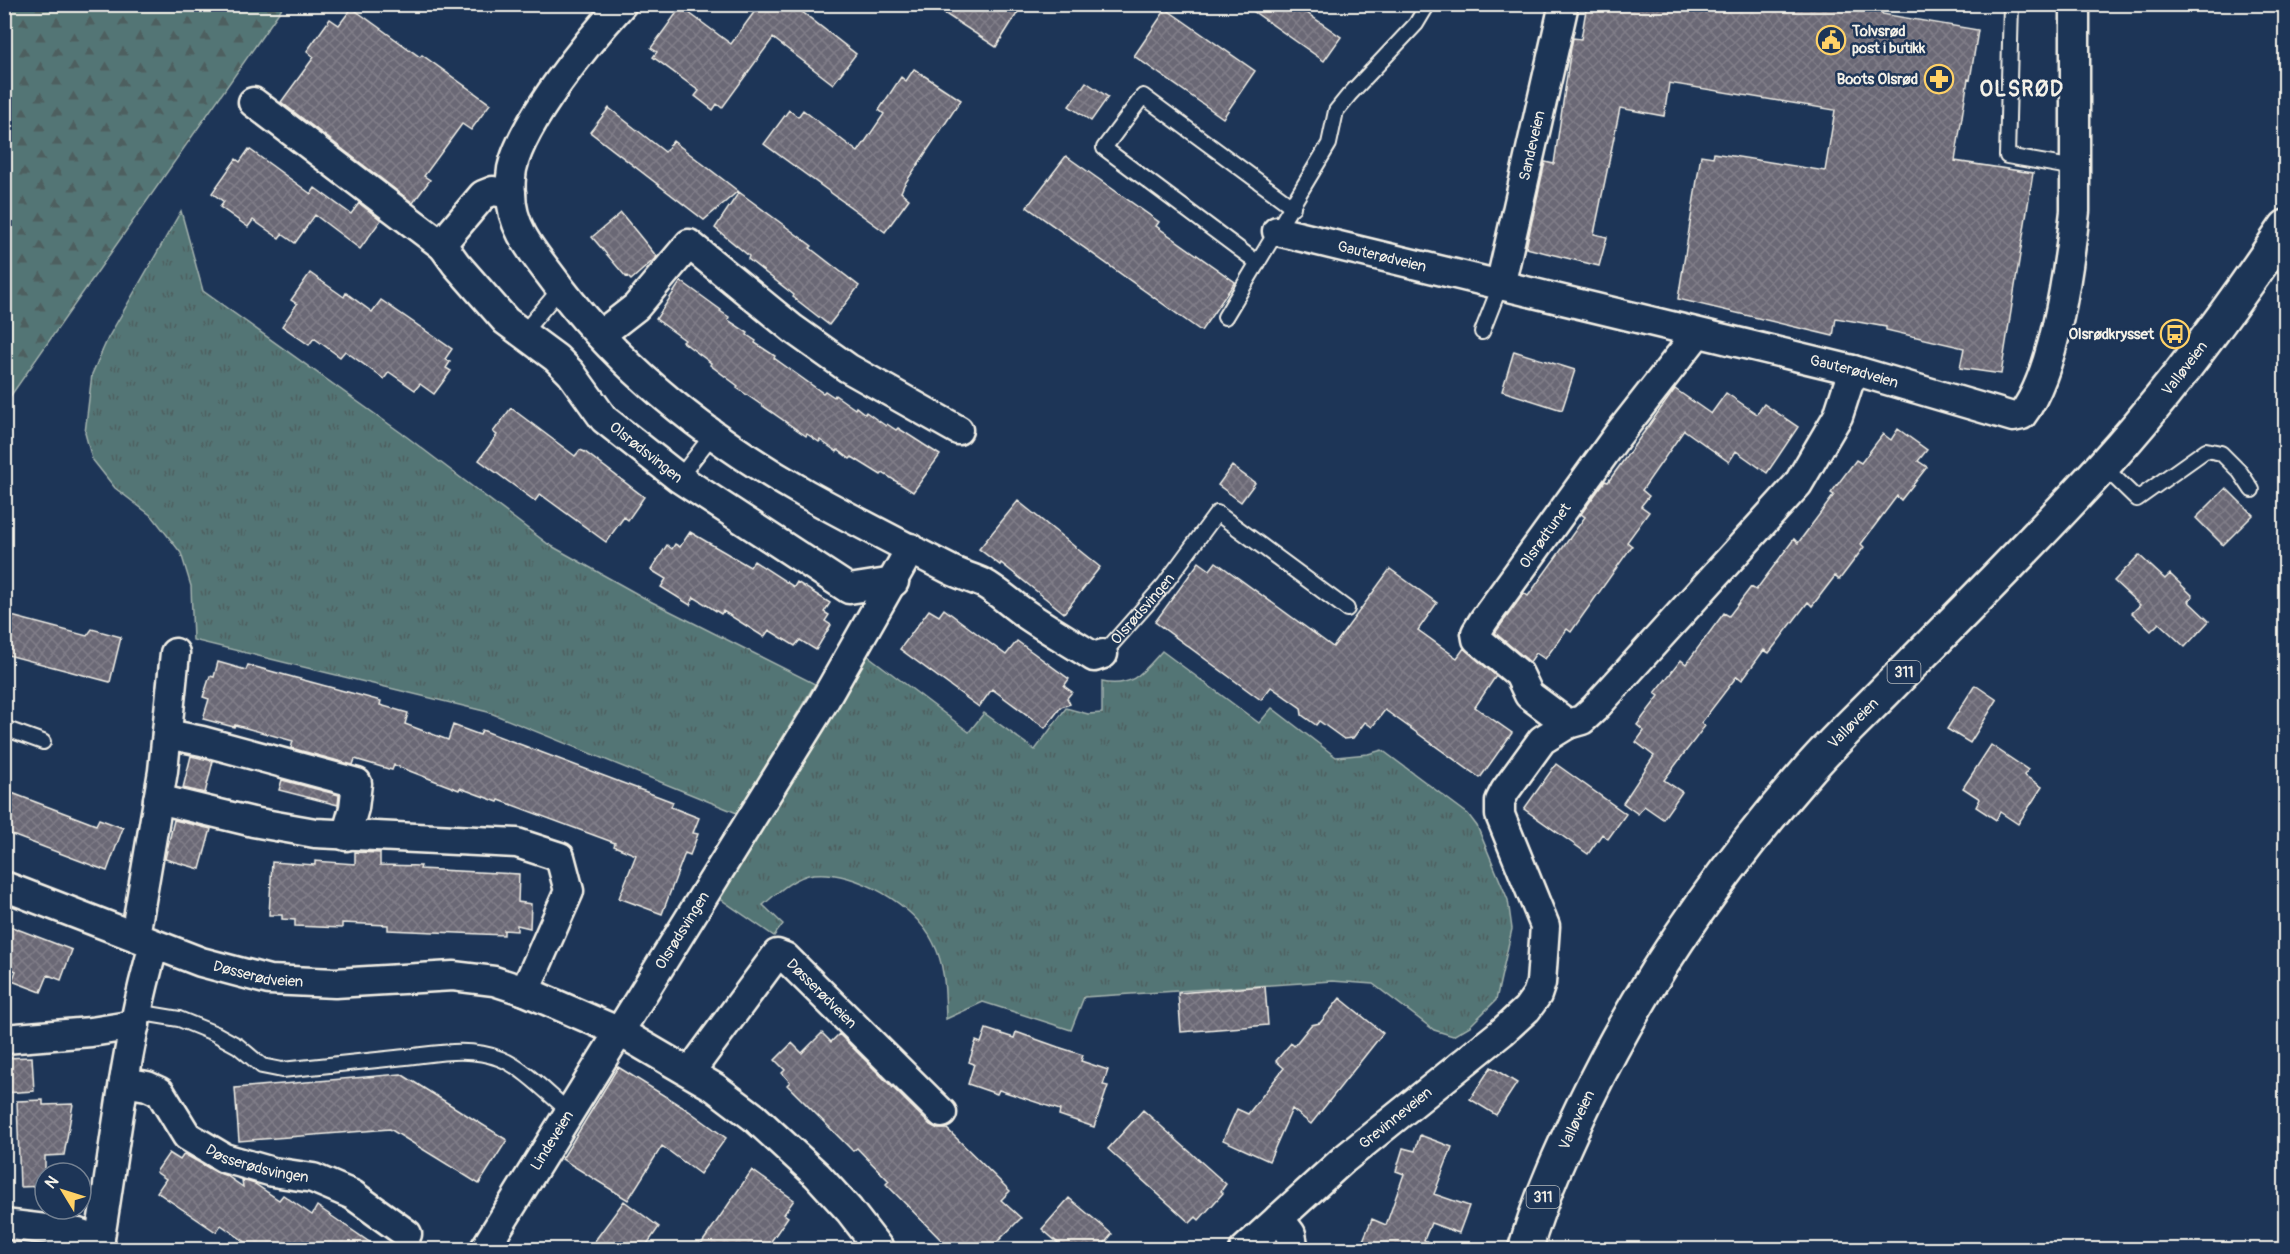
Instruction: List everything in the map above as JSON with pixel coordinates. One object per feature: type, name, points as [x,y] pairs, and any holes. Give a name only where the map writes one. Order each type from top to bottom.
[{"type":"main road","name":"Valløveien","points":[[1526,1250],[1549,1182],[1601,1068],[1650,979],[1694,914],[1749,841],[1807,772],[2103,466],[2167,390],[2258,269],[2286,227]]},
{"type":"street","name":"Olsrødsvingen","points":[[622,4],[562,79],[519,148],[512,169],[513,215],[522,237],[560,289],[600,335],[649,384],[712,434],[806,494],[952,570],[984,584],[1094,657],[1103,654]]},
{"type":"street","name":"Sandeveien","points":[[1500,286],[1564,4]]},
{"type":"street","name":"Gauterødveien","points":[[1277,231],[1853,370],[2013,417],[2022,415],[2039,389],[2060,312],[2074,223],[2075,4]]},
{"type":"street","name":"Olsrødsvingen","points":[[253,102],[443,246],[506,321],[556,358],[571,373],[604,419],[679,478],[849,589],[894,582]]},
{"type":"street","points":[[443,246],[445,240],[483,195],[493,191],[511,194]]},
{"type":"street","points":[[600,335],[636,307],[689,244],[793,329],[848,368],[958,430]]},
{"type":"street","name":"Olsrødtunet","points":[[1568,724],[1529,695],[1519,674],[1477,639],[1476,633],[1617,436],[1697,334]]},
{"type":"street","points":[[1568,724],[1582,720],[1594,709],[1798,484],[1838,416],[1853,370]]},
{"type":"street","name":"Olsrødsvingen","points":[[620,1032],[823,703],[894,582],[911,548]]},
{"type":"street","points":[[4,1224],[78,1233],[99,1245],[136,1018],[175,653]]},
{"type":"street","name":"Grevinneveien","points":[[1244,1250],[1343,1160],[1502,1032],[1527,1009],[1537,995],[1541,984],[1545,926],[1500,815],[1500,801],[1542,740],[1568,724]]},
{"type":"street","points":[[167,734],[202,741],[357,783],[354,808],[346,836]]},
{"type":"street","points":[[158,799],[253,822],[315,833],[517,843],[560,856],[569,891],[525,991]]},
{"type":"street","name":"Døsserødveien","points":[[4,886],[201,962],[269,980],[335,983],[453,976],[494,981],[525,991],[620,1032],[714,1087],[755,1118],[809,1168],[849,1210],[880,1250]]},
{"type":"street","name":"Døsserødveien","points":[[690,1072],[777,954],[784,957],[942,1113]]},
{"type":"street","points":[[4,1039],[91,1032],[136,1018]]},
{"type":"street","name":"Lindeveien","points":[[484,1250],[620,1032]]},
{"type":"street","name":"Døsserødsvingen","points":[[124,1082],[147,1086],[160,1092],[187,1136],[224,1158],[273,1172],[313,1178],[353,1195],[407,1234]]},
{"type":"street","points":[[1279,1218],[1291,1234],[1294,1250]]},
{"type":"lane","points":[[1225,317],[1329,144],[1336,111],[1416,24],[1428,4]]},
{"type":"lane","points":[[2010,4],[2007,156],[2075,168]]},
{"type":"lane","points":[[1258,262],[1104,148],[1143,96],[1293,207]]},
{"type":"lane","points":[[1482,332],[1500,286]]},
{"type":"lane","points":[[523,333],[560,289]]},
{"type":"lane","points":[[679,478],[712,434]]},
{"type":"lane","points":[[2103,466],[2138,499],[2206,450],[2221,453],[2241,472],[2252,490]]},
{"type":"lane","name":"Olsrødsvingen","points":[[1103,654],[1164,585],[1217,513],[1347,609]]},
{"type":"lane","points":[[4,728],[43,742]]},
{"type":"lane","points":[[136,1018],[179,1019],[238,1046],[262,1066],[282,1070],[458,1050],[482,1054],[502,1059],[570,1112]]},
{"type":"green space","points":[[4,5],[284,5],[5,404]]},
{"type":"green space","points":[[181,211],[203,291],[407,437],[548,544],[648,600],[815,684],[737,813],[488,712],[193,640],[191,586],[181,553],[153,517],[115,488],[92,459],[85,433],[92,374],[108,338]]},
{"type":"green space","points":[[1162,651],[1259,723],[1272,708],[1336,757],[1368,754],[1382,750],[1468,814],[1477,826],[1508,900],[1512,929],[1496,1000],[1470,1026],[1453,1036],[1434,1030],[1373,984],[1332,981],[1084,997],[1071,1030],[983,1002],[946,1019],[943,970],[933,942],[913,915],[882,893],[847,878],[830,874],[807,875],[787,886],[763,905],[783,924],[774,936],[716,896],[867,655],[969,732],[984,713],[1035,750],[1066,708],[1088,714],[1102,713],[1102,682],[1122,683],[1136,677]]},
{"type":"building","points":[[760,4],[792,4],[856,54],[833,84],[773,38],[722,108],[717,104],[713,110],[695,96],[699,91],[653,57],[657,52],[651,48],[681,7],[731,44]]},
{"type":"building","points":[[930,4],[1023,4],[996,47]]},
{"type":"building","points":[[1243,4],[1294,4],[1341,37],[1324,61]]},
{"type":"building","points":[[1587,4],[1863,4],[1883,8],[1882,14],[1978,30],[1955,161],[2033,173],[2001,374],[1960,368],[1964,348],[1886,330],[1886,327],[1836,318],[1833,336],[1678,299],[1701,155],[1713,157],[1714,153],[1825,171],[1835,110],[1669,83],[1664,116],[1620,108],[1594,234],[1607,237],[1599,266],[1526,248],[1545,162],[1554,164],[1573,38],[1581,39]]},
{"type":"building","points":[[352,8],[490,104],[471,130],[462,124],[424,176],[430,180],[413,203],[281,102],[314,57],[307,51],[330,19],[339,25]]},
{"type":"building","points":[[1166,9],[1255,71],[1223,118],[1134,56]]},
{"type":"building","points":[[914,69],[961,100],[904,185],[901,192],[909,199],[885,232],[764,144],[789,110],[798,117],[803,110],[858,152],[884,114],[879,110],[901,77],[906,81]]},
{"type":"building","points":[[1086,82],[1108,97],[1091,121],[1069,106]]},
{"type":"building","points":[[609,108],[665,152],[673,141],[738,191],[704,220],[590,132]]},
{"type":"building","points":[[249,149],[311,194],[315,188],[351,214],[359,203],[381,220],[360,249],[315,215],[295,243],[282,234],[279,238],[253,220],[248,227],[220,207],[224,202],[212,193],[236,159],[240,162]]},
{"type":"building","points":[[1066,156],[1159,222],[1156,226],[1235,282],[1201,331],[1027,207]]},
{"type":"building","points":[[739,192],[812,246],[810,248],[859,286],[829,325],[748,259],[749,256],[715,228]]},
{"type":"building","points":[[621,213],[657,257],[631,280],[592,237]]},
{"type":"building","points":[[310,273],[344,297],[346,293],[372,312],[381,300],[452,349],[445,359],[450,362],[446,368],[451,371],[434,394],[420,384],[415,390],[389,372],[384,379],[345,351],[340,357],[314,338],[309,345],[282,326],[297,304],[291,300]]},
{"type":"building","points":[[681,281],[721,310],[729,317],[728,320],[748,333],[747,335],[756,341],[755,343],[775,356],[774,358],[823,393],[825,391],[834,397],[835,395],[886,426],[887,424],[896,430],[898,428],[940,455],[913,492],[883,473],[881,475],[852,457],[850,459],[838,450],[837,452],[820,440],[819,442],[807,434],[806,436],[737,388],[738,386],[710,365],[711,363],[683,342],[685,340],[656,319]]},
{"type":"building","points":[[1514,351],[1575,370],[1562,410],[1502,391]]},
{"type":"building","points":[[1675,389],[1711,414],[1726,393],[1757,414],[1764,404],[1798,427],[1767,473],[1736,451],[1729,462],[1684,430],[1642,490],[1649,496],[1641,506],[1649,512],[1627,542],[1632,546],[1571,632],[1567,629],[1545,659],[1536,653],[1530,662],[1495,633],[1524,593],[1528,596],[1585,517],[1581,514],[1605,481],[1608,482]]},
{"type":"building","points":[[511,408],[575,456],[580,450],[585,452],[644,497],[628,520],[624,517],[606,542],[540,494],[535,501],[479,460],[497,435],[493,432]]},
{"type":"building","points":[[1898,429],[1927,450],[1918,461],[1927,467],[1901,500],[1897,496],[1861,544],[1864,547],[1839,580],[1835,576],[1812,606],[1808,602],[1769,653],[1764,650],[1742,680],[1737,676],[1701,723],[1705,726],[1664,780],[1682,792],[1663,819],[1644,806],[1638,814],[1623,803],[1654,756],[1636,742],[1644,731],[1637,725],[1659,696],[1655,693],[1681,660],[1686,664],[1724,613],[1729,616],[1751,587],[1756,590],[1794,539],[1798,543],[1834,495],[1831,493],[1856,460],[1861,463],[1883,434],[1891,440]]},
{"type":"building","points":[[1232,466],[1255,483],[1241,502],[1218,485]]},
{"type":"building","points":[[2226,488],[2253,515],[2223,545],[2196,518]]},
{"type":"building","points":[[1018,501],[1100,567],[1064,613],[1001,563],[1000,565],[979,549]]},
{"type":"building","points":[[690,532],[750,567],[754,561],[794,587],[797,582],[830,603],[824,612],[829,615],[825,621],[831,625],[816,650],[800,640],[795,646],[769,630],[764,637],[723,611],[721,614],[694,597],[690,605],[661,587],[666,579],[651,570],[667,545],[672,549],[675,544],[680,547]]},
{"type":"building","points":[[2139,555],[2165,579],[2170,574],[2193,596],[2188,601],[2209,621],[2185,647],[2159,623],[2151,631],[2132,613],[2140,605],[2114,581]]},
{"type":"building","points":[[1199,562],[1210,570],[1216,562],[1333,647],[1390,569],[1437,603],[1418,630],[1457,658],[1464,648],[1496,676],[1475,707],[1512,733],[1480,778],[1385,710],[1372,727],[1365,722],[1353,738],[1344,739],[1319,721],[1316,725],[1302,715],[1301,708],[1271,687],[1261,700],[1155,622]]},
{"type":"building","points":[[944,609],[1006,655],[1017,641],[1069,679],[1064,686],[1072,692],[1067,698],[1070,704],[1061,707],[1045,728],[992,689],[979,707],[900,649],[929,610],[939,616]]},
{"type":"building","points":[[4,614],[87,636],[92,629],[121,637],[110,682],[4,654]]},
{"type":"building","points":[[218,662],[246,670],[248,665],[381,701],[380,705],[408,713],[405,724],[448,740],[453,725],[480,735],[482,730],[673,802],[671,807],[699,818],[693,833],[698,834],[690,855],[685,853],[662,914],[619,898],[636,855],[614,846],[615,843],[499,800],[498,802],[460,788],[459,790],[394,765],[392,770],[355,759],[353,765],[291,748],[293,741],[203,719],[209,699],[203,697],[210,676],[214,677]]},
{"type":"building","points":[[1975,685],[1997,700],[1970,743],[1947,729]]},
{"type":"building","points":[[1991,745],[2028,770],[2024,775],[2042,787],[2018,824],[2000,812],[1996,820],[1976,807],[1980,799],[1963,788]]},
{"type":"building","points":[[191,756],[213,761],[205,793],[183,788]]},
{"type":"building","points":[[1556,764],[1626,814],[1608,839],[1602,834],[1588,854],[1524,809]]},
{"type":"building","points":[[282,780],[339,795],[338,805],[279,790]]},
{"type":"building","points":[[4,790],[96,825],[99,819],[123,828],[107,871],[4,832]]},
{"type":"building","points":[[174,820],[211,829],[200,869],[165,859]]},
{"type":"building","points":[[355,852],[380,853],[380,865],[519,874],[518,902],[531,904],[530,928],[517,925],[517,931],[504,930],[504,935],[388,930],[388,925],[342,923],[342,928],[295,926],[295,920],[282,919],[282,915],[269,915],[272,862],[315,865],[315,861],[355,864]]},
{"type":"building","points":[[4,924],[72,950],[61,980],[48,975],[41,992],[12,981],[16,971],[4,966]]},
{"type":"building","points":[[1265,986],[1268,1025],[1181,1032],[1178,993]]},
{"type":"building","points":[[1340,998],[1383,1033],[1311,1124],[1292,1109],[1269,1161],[1223,1140],[1237,1109],[1248,1114],[1284,1068],[1276,1061],[1291,1043],[1294,1046],[1311,1025],[1320,1023]]},
{"type":"building","points":[[986,1029],[1014,1038],[1016,1032],[1083,1055],[1081,1061],[1108,1070],[1103,1085],[1108,1086],[1094,1127],[1059,1115],[1060,1110],[999,1090],[997,1094],[968,1084],[974,1064],[969,1062],[976,1041],[981,1043]]},
{"type":"building","points":[[822,1033],[831,1042],[839,1034],[930,1125],[938,1129],[947,1129],[1010,1191],[1001,1200],[1021,1218],[989,1250],[951,1250],[886,1184],[889,1181],[857,1148],[853,1151],[787,1085],[790,1082],[782,1073],[785,1070],[775,1060],[792,1043],[802,1053]]},
{"type":"building","points":[[32,1057],[34,1091],[4,1093],[4,1058]]},
{"type":"building","points":[[618,1067],[689,1111],[726,1138],[700,1174],[662,1146],[628,1200],[562,1159]]},
{"type":"building","points":[[1491,1067],[1517,1083],[1496,1115],[1470,1099]]},
{"type":"building","points":[[401,1074],[507,1140],[479,1184],[390,1129],[239,1141],[235,1088]]},
{"type":"building","points":[[43,1100],[43,1105],[73,1104],[64,1155],[45,1156],[45,1161],[33,1161],[33,1186],[20,1187],[17,1101]]},
{"type":"building","points":[[1143,1110],[1226,1184],[1221,1191],[1223,1193],[1199,1220],[1196,1217],[1190,1223],[1108,1149]]},
{"type":"building","points":[[1420,1135],[1452,1147],[1434,1194],[1469,1206],[1459,1233],[1431,1223],[1424,1240],[1445,1250],[1359,1250],[1372,1219],[1386,1225],[1404,1174],[1396,1171],[1403,1148],[1415,1151]]},
{"type":"building","points":[[169,1153],[180,1160],[184,1154],[243,1187],[242,1180],[255,1184],[279,1200],[283,1195],[312,1215],[317,1206],[381,1250],[257,1250],[221,1225],[216,1232],[157,1192],[166,1179],[156,1172]]},
{"type":"building","points":[[752,1170],[794,1200],[784,1214],[788,1217],[765,1250],[697,1250]]},
{"type":"building","points":[[1069,1198],[1112,1234],[1099,1250],[1066,1250],[1042,1229]]},
{"type":"building","points":[[624,1201],[659,1227],[643,1250],[588,1250]]},
{"type":"place","name":"Tolvsrød post i butikk","points":[[1831,40]]},
{"type":"place","name":"Boots Olsrød","points":[[1939,79]]},
{"type":"place","name":"Olsrødkrysset","points":[[2175,334]]},
{"type":"district","name":"OLSRØD","points":[[2022,89]]}]
